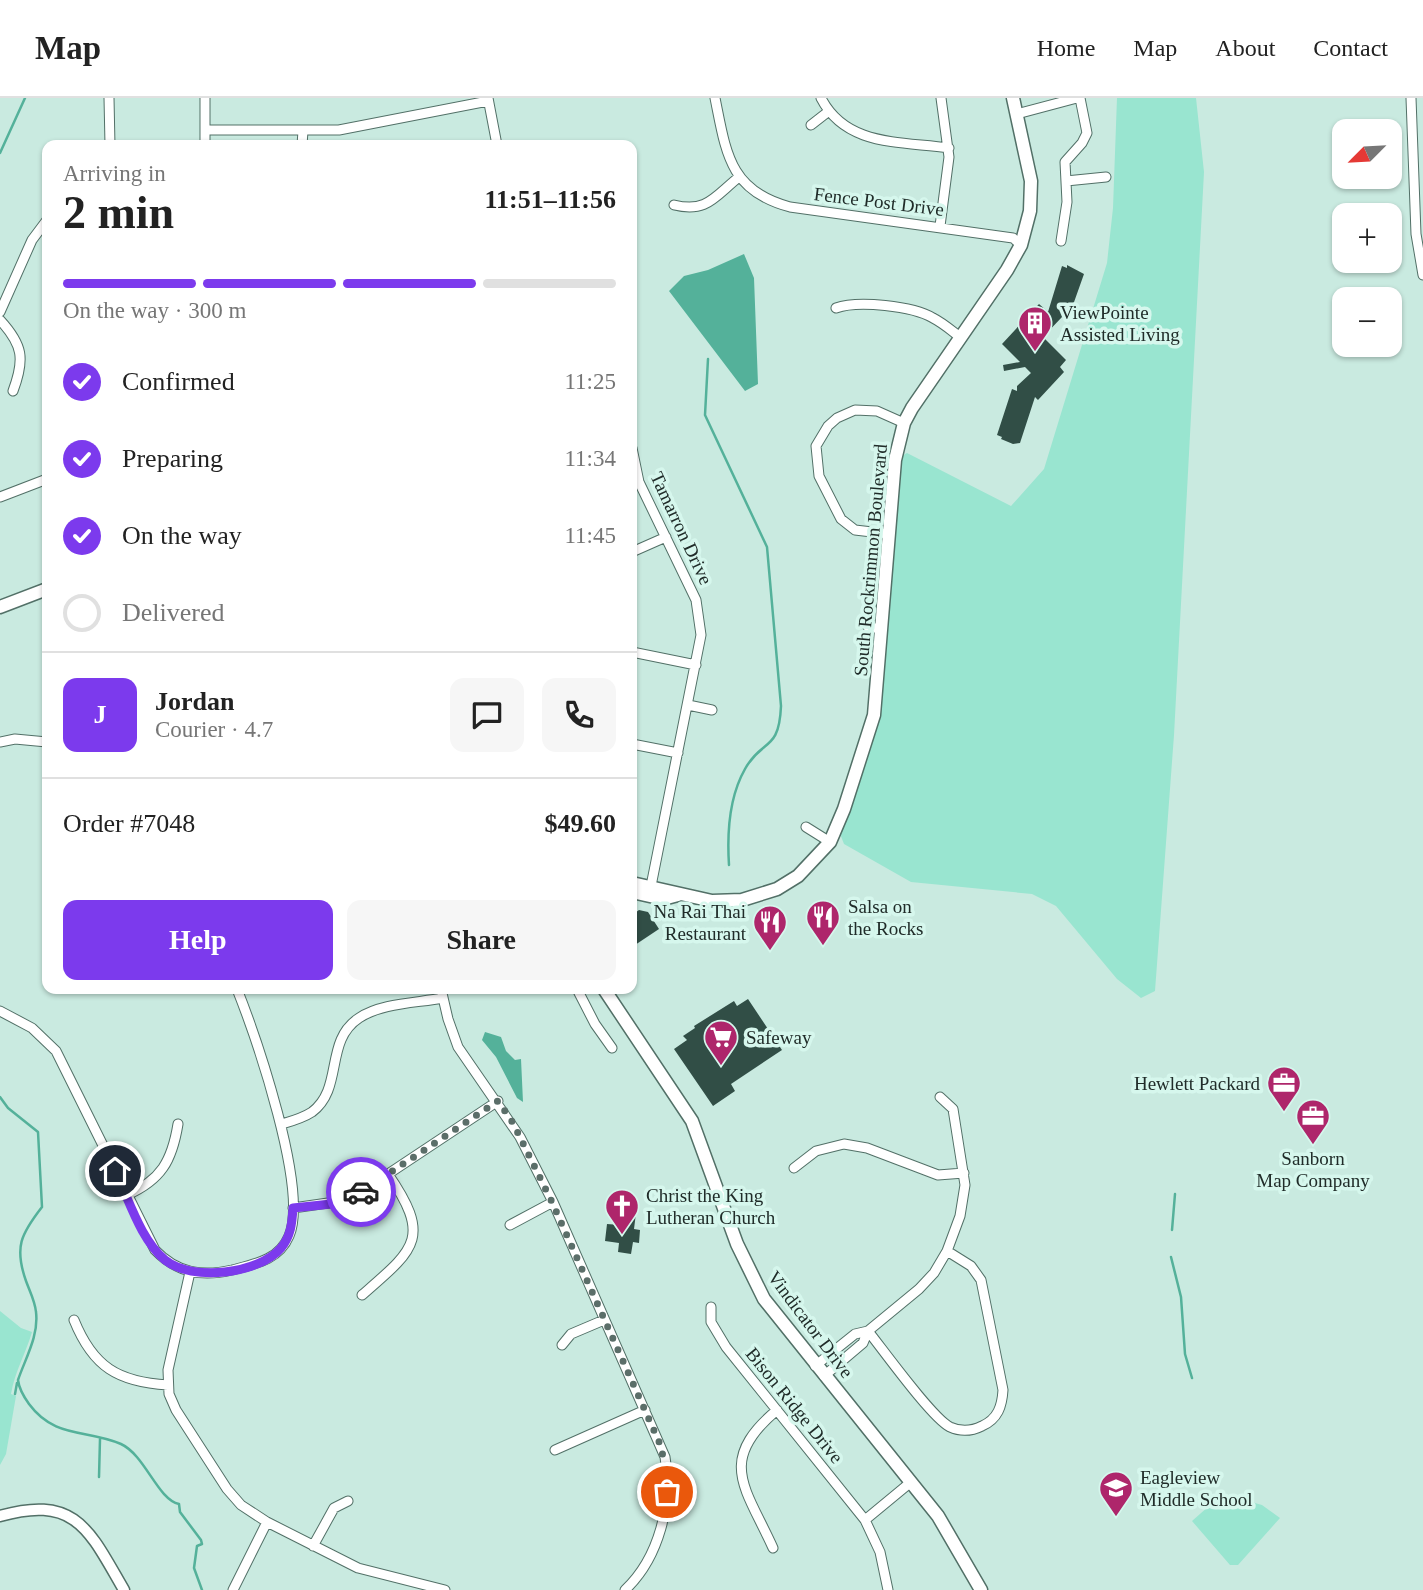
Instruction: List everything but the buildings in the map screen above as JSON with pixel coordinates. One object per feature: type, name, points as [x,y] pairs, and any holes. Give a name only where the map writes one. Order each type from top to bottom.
[{"type":"main road","name":"South Rockrimmon Boulevard","points":[[637,884],[665,888],[678,895],[726,902],[759,896],[798,876],[830,842],[845,809],[864,731],[876,698],[895,460],[904,423],[1021,244],[1030,211],[1031,181],[1013,98]]},
{"type":"main road","points":[[0,607],[42,591]]},
{"type":"main road","name":"South Rockrimmon Boulevard","points":[[637,893],[663,899],[678,895]]},
{"type":"main road","name":"Vindicator Drive","points":[[607,994],[692,1121],[737,1244],[774,1313],[938,1516],[981,1590]]},
{"type":"street","points":[[109,98],[110,140]]},
{"type":"street","points":[[205,98],[205,140]]},
{"type":"street","points":[[674,205],[693,209],[704,205],[739,177],[726,150],[715,98]]},
{"type":"street","points":[[821,98],[845,128],[866,137],[949,148]]},
{"type":"street","points":[[940,226],[949,148],[942,98]]},
{"type":"street","points":[[1017,114],[1079,98],[1087,133],[1082,143],[1068,157],[1067,202],[1060,241]]},
{"type":"street","points":[[1411,98],[1416,234],[1423,275]]},
{"type":"street","points":[[205,130],[339,130],[488,100],[497,140]]},
{"type":"street","points":[[811,125],[829,111]]},
{"type":"street","points":[[302,140],[303,131]]},
{"type":"street","name":"Fence Post Drive","points":[[739,177],[765,198],[790,207],[940,226],[1013,238],[1021,244]]},
{"type":"street","points":[[1066,180],[1106,177]]},
{"type":"street","points":[[0,312],[32,240],[42,227]]},
{"type":"street","points":[[836,308],[850,303],[915,311],[935,318],[960,337]]},
{"type":"street","points":[[0,320],[19,346],[21,363],[13,391]]},
{"type":"street","points":[[889,534],[855,530],[841,519],[819,475],[813,445],[828,426],[855,410],[877,411],[904,423]]},
{"type":"street","name":"Tamarron Drive","points":[[637,472],[639,482],[696,600],[701,635],[651,886]]},
{"type":"street","points":[[0,497],[42,481]]},
{"type":"street","points":[[637,550],[666,537]]},
{"type":"street","points":[[868,627],[882,629]]},
{"type":"street","points":[[637,653],[696,665]]},
{"type":"street","points":[[688,705],[712,710]]},
{"type":"street","points":[[0,742],[42,740]]},
{"type":"street","points":[[637,745],[678,753]]},
{"type":"street","points":[[806,827],[830,842]]},
{"type":"street","points":[[0,1011],[32,1028],[56,1051],[155,1250],[170,1263],[190,1272],[222,1272],[271,1257],[289,1236],[293,1208],[282,1124],[239,994]]},
{"type":"street","points":[[282,1124],[304,1116],[321,1103],[332,1077],[337,1046],[357,1018],[379,1009],[438,994]]},
{"type":"street","points":[[442,994],[458,1046],[513,1123],[552,1202],[660,1444],[668,1476],[657,1541],[642,1571],[625,1590]]},
{"type":"street","points":[[580,994],[595,1024],[612,1048]]},
{"type":"street","points":[[820,1371],[863,1343],[867,1331],[927,1282],[947,1251],[963,1205],[964,1173],[953,1109],[940,1097]]},
{"type":"street","points":[[293,1208],[349,1200],[498,1101]]},
{"type":"street","points":[[127,1195],[147,1186],[164,1169],[176,1140],[178,1124]]},
{"type":"street","points":[[794,1168],[816,1151],[844,1144],[867,1148],[938,1175],[964,1173]]},
{"type":"street","points":[[362,1295],[399,1263],[413,1235],[409,1206],[388,1174]]},
{"type":"street","points":[[510,1225],[552,1202]]},
{"type":"street","points":[[867,1331],[944,1423],[966,1430],[981,1427],[993,1419],[1001,1406],[1003,1390],[984,1288],[971,1266],[947,1251]]},
{"type":"street","points":[[190,1272],[168,1385],[176,1410],[227,1489],[241,1505],[267,1522],[358,1568],[445,1590]]},
{"type":"street","name":"Bison Ridge Drive","points":[[711,1307],[711,1322],[726,1347],[865,1520],[880,1552],[888,1590]]},
{"type":"street","points":[[74,1320],[92,1354],[113,1372],[135,1381],[168,1385]]},
{"type":"street","points":[[562,1345],[571,1334],[604,1320]]},
{"type":"street","points":[[555,1450],[645,1410]]},
{"type":"street","points":[[773,1548],[743,1481],[741,1460],[755,1428],[777,1410]]},
{"type":"street","points":[[865,1520],[911,1482]]},
{"type":"street","points":[[313,1546],[334,1508],[348,1501]]},
{"type":"street","points":[[0,1516],[38,1508],[68,1516],[89,1533],[124,1590]]},
{"type":"street","points":[[233,1590],[267,1522]]},
{"type":"shaded area","points":[[1117,98],[1196,98],[1204,172],[1174,735],[1155,991],[1141,998],[1117,979],[1056,906],[1032,894],[911,882],[844,844],[837,826],[874,715],[895,460],[907,453],[1011,506],[1044,469],[1107,263],[1113,208]]},
{"type":"shaded area","points":[[744,254],[754,278],[758,384],[745,391],[669,291],[684,276],[708,270]]},
{"type":"shaded area","points":[[485,1032],[501,1037],[506,1051],[515,1060],[521,1059],[523,1102],[517,1098],[496,1057],[482,1040]]},
{"type":"shaded area","points":[[0,1311],[21,1328],[32,1332],[11,1394],[16,1396],[6,1454],[0,1465]]},
{"type":"shaded area","points":[[1237,1498],[1262,1505],[1280,1518],[1238,1565],[1230,1565],[1192,1521],[1209,1506]]},
{"type":"waterway","points":[[0,153],[25,98]]},
{"type":"waterway","points":[[708,359],[705,415],[767,547],[781,706],[777,731],[769,744],[751,759],[735,791],[729,828],[729,865]]},
{"type":"waterway","points":[[0,1097],[8,1108],[38,1132],[42,1207],[29,1225],[20,1250],[22,1269],[35,1304],[36,1321],[33,1339],[18,1380],[21,1390],[29,1404],[49,1423],[72,1432],[121,1444],[137,1457],[164,1494],[179,1504],[180,1512],[201,1540],[202,1544],[197,1546],[194,1568],[202,1590]]},
{"type":"waterway","points":[[1172,1230],[1175,1194]]},
{"type":"waterway","points":[[1171,1257],[1181,1297],[1185,1354],[1192,1378]]},
{"type":"waterway","points":[[15,1394],[17,1383]]},
{"type":"waterway","points":[[99,1477],[100,1439]]},
{"type":"way so far","points":[[361,1192],[498,1101],[513,1123],[552,1202],[660,1444],[668,1476],[667,1492]]},
{"type":"place","name":"ViewPointe Assisted Living","points":[[1035,353]]},
{"type":"place","name":"Salsa on the Rocks","points":[[823,947]]},
{"type":"place","name":"Na Rai Thai Restaurant","points":[[770,952]]},
{"type":"place","name":"Safeway","points":[[721,1067]]},
{"type":"place","name":"Hewlett Packard","points":[[1284,1113]]},
{"type":"place","name":"Sanborn Map Company","points":[[1313,1146]]},
{"type":"place","name":"Christ the King Lutheran Church","points":[[622,1236]]},
{"type":"place","name":"Eagleview Middle School","points":[[1116,1518]]},
{"type":"route","points":[[115,1171],[155,1250],[178,1268],[201,1274],[262,1262],[279,1251],[289,1236],[293,1208],[341,1203],[361,1192]]}]
